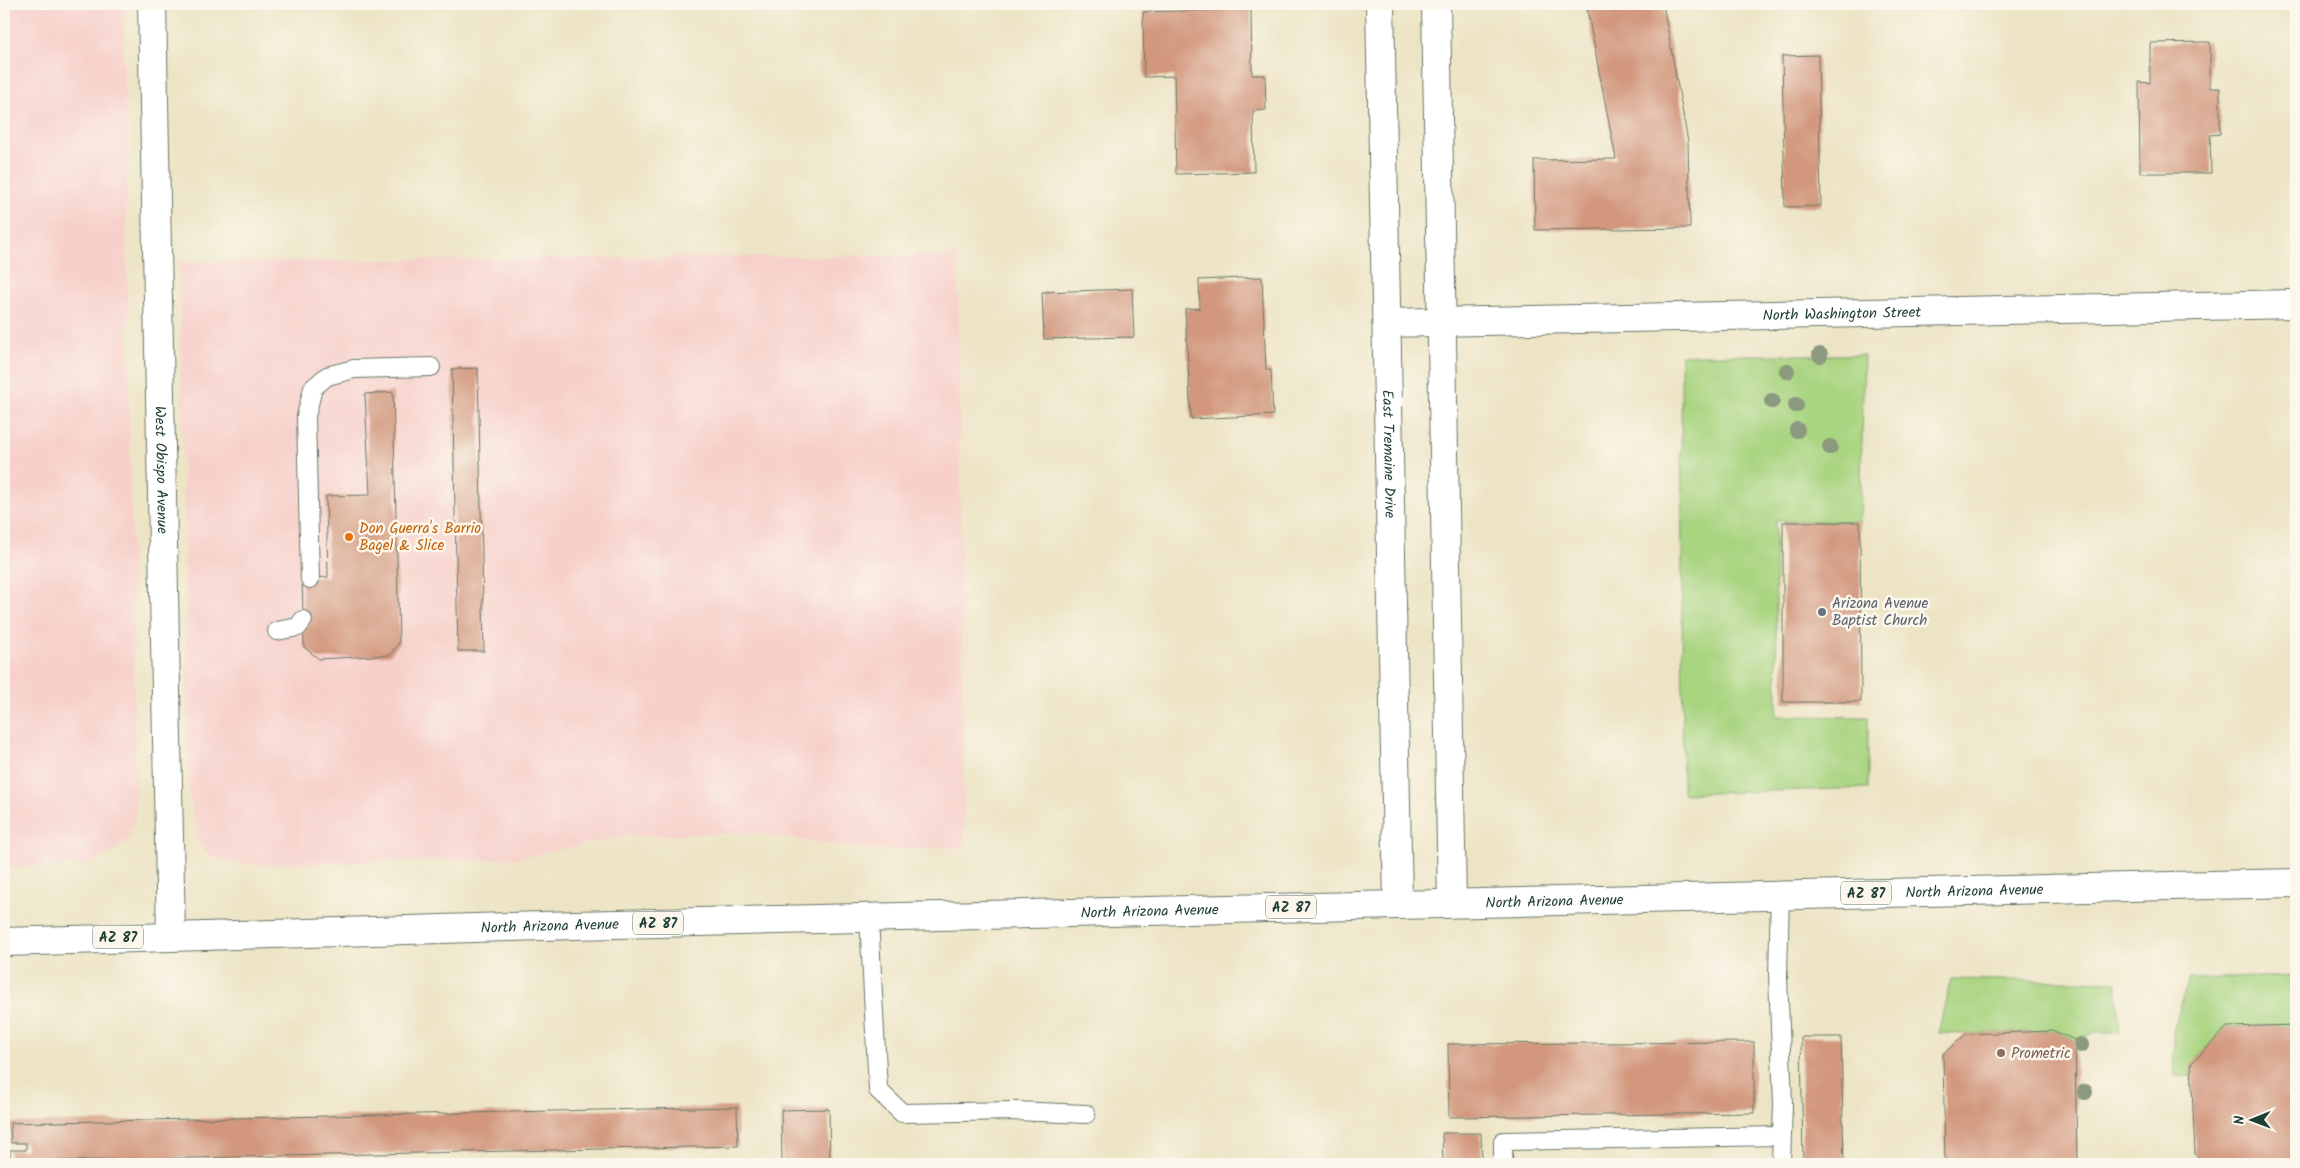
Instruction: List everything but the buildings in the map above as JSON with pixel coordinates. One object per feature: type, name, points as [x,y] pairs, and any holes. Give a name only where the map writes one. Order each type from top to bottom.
[{"type":"street","name":"West Obispo Avenue","points":[[152,4],[171,936]]},
{"type":"street","name":"East Tremaine Drive","points":[[1380,4],[1398,904]]},
{"type":"street","points":[[1436,4],[1452,903]]},
{"type":"street","name":"North Washington Street","points":[[1386,323],[2296,304]]},
{"type":"street","name":"North Arizona Avenue","points":[[4,942],[869,917],[2296,883]]},
{"type":"lane","points":[[310,579],[306,416],[314,388],[328,376],[354,369],[431,367]]},
{"type":"lane","points":[[277,631],[298,627],[303,620]]},
{"type":"lane","points":[[1780,895],[1778,976],[1782,1104],[1781,1164]]},
{"type":"lane","points":[[869,917],[878,1090],[902,1112],[1015,1111],[1086,1114]]},
{"type":"lane","points":[[1503,1164],[1503,1140],[1780,1136]]},
{"type":"shaded area","points":[[4,4],[123,4],[136,815],[128,839],[110,854],[81,866],[4,867]]},
{"type":"shaded area","points":[[958,255],[964,847],[869,850],[755,833],[625,836],[514,859],[253,864],[233,863],[218,859],[205,852],[197,838],[189,795],[179,262]]},
{"type":"green space","points":[[1681,355],[1864,355],[1860,522],[1775,521],[1777,716],[1868,717],[1868,788],[1683,794]]},
{"type":"green space","points":[[2296,976],[2296,1025],[2227,1027],[2191,1064],[2193,1076],[2174,1077],[2173,1032],[2188,979]]},
{"type":"green space","points":[[1951,979],[2116,982],[2120,1033],[2095,1033],[2075,1040],[2054,1031],[1938,1033]]},
{"type":"place","name":"Don Guerra's Barrio Bagel & Slice","points":[[349,537]]},
{"type":"place","name":"Arizona Avenue Baptist Church","points":[[1822,612]]},
{"type":"place","name":"Prometric","points":[[2001,1053]]}]
